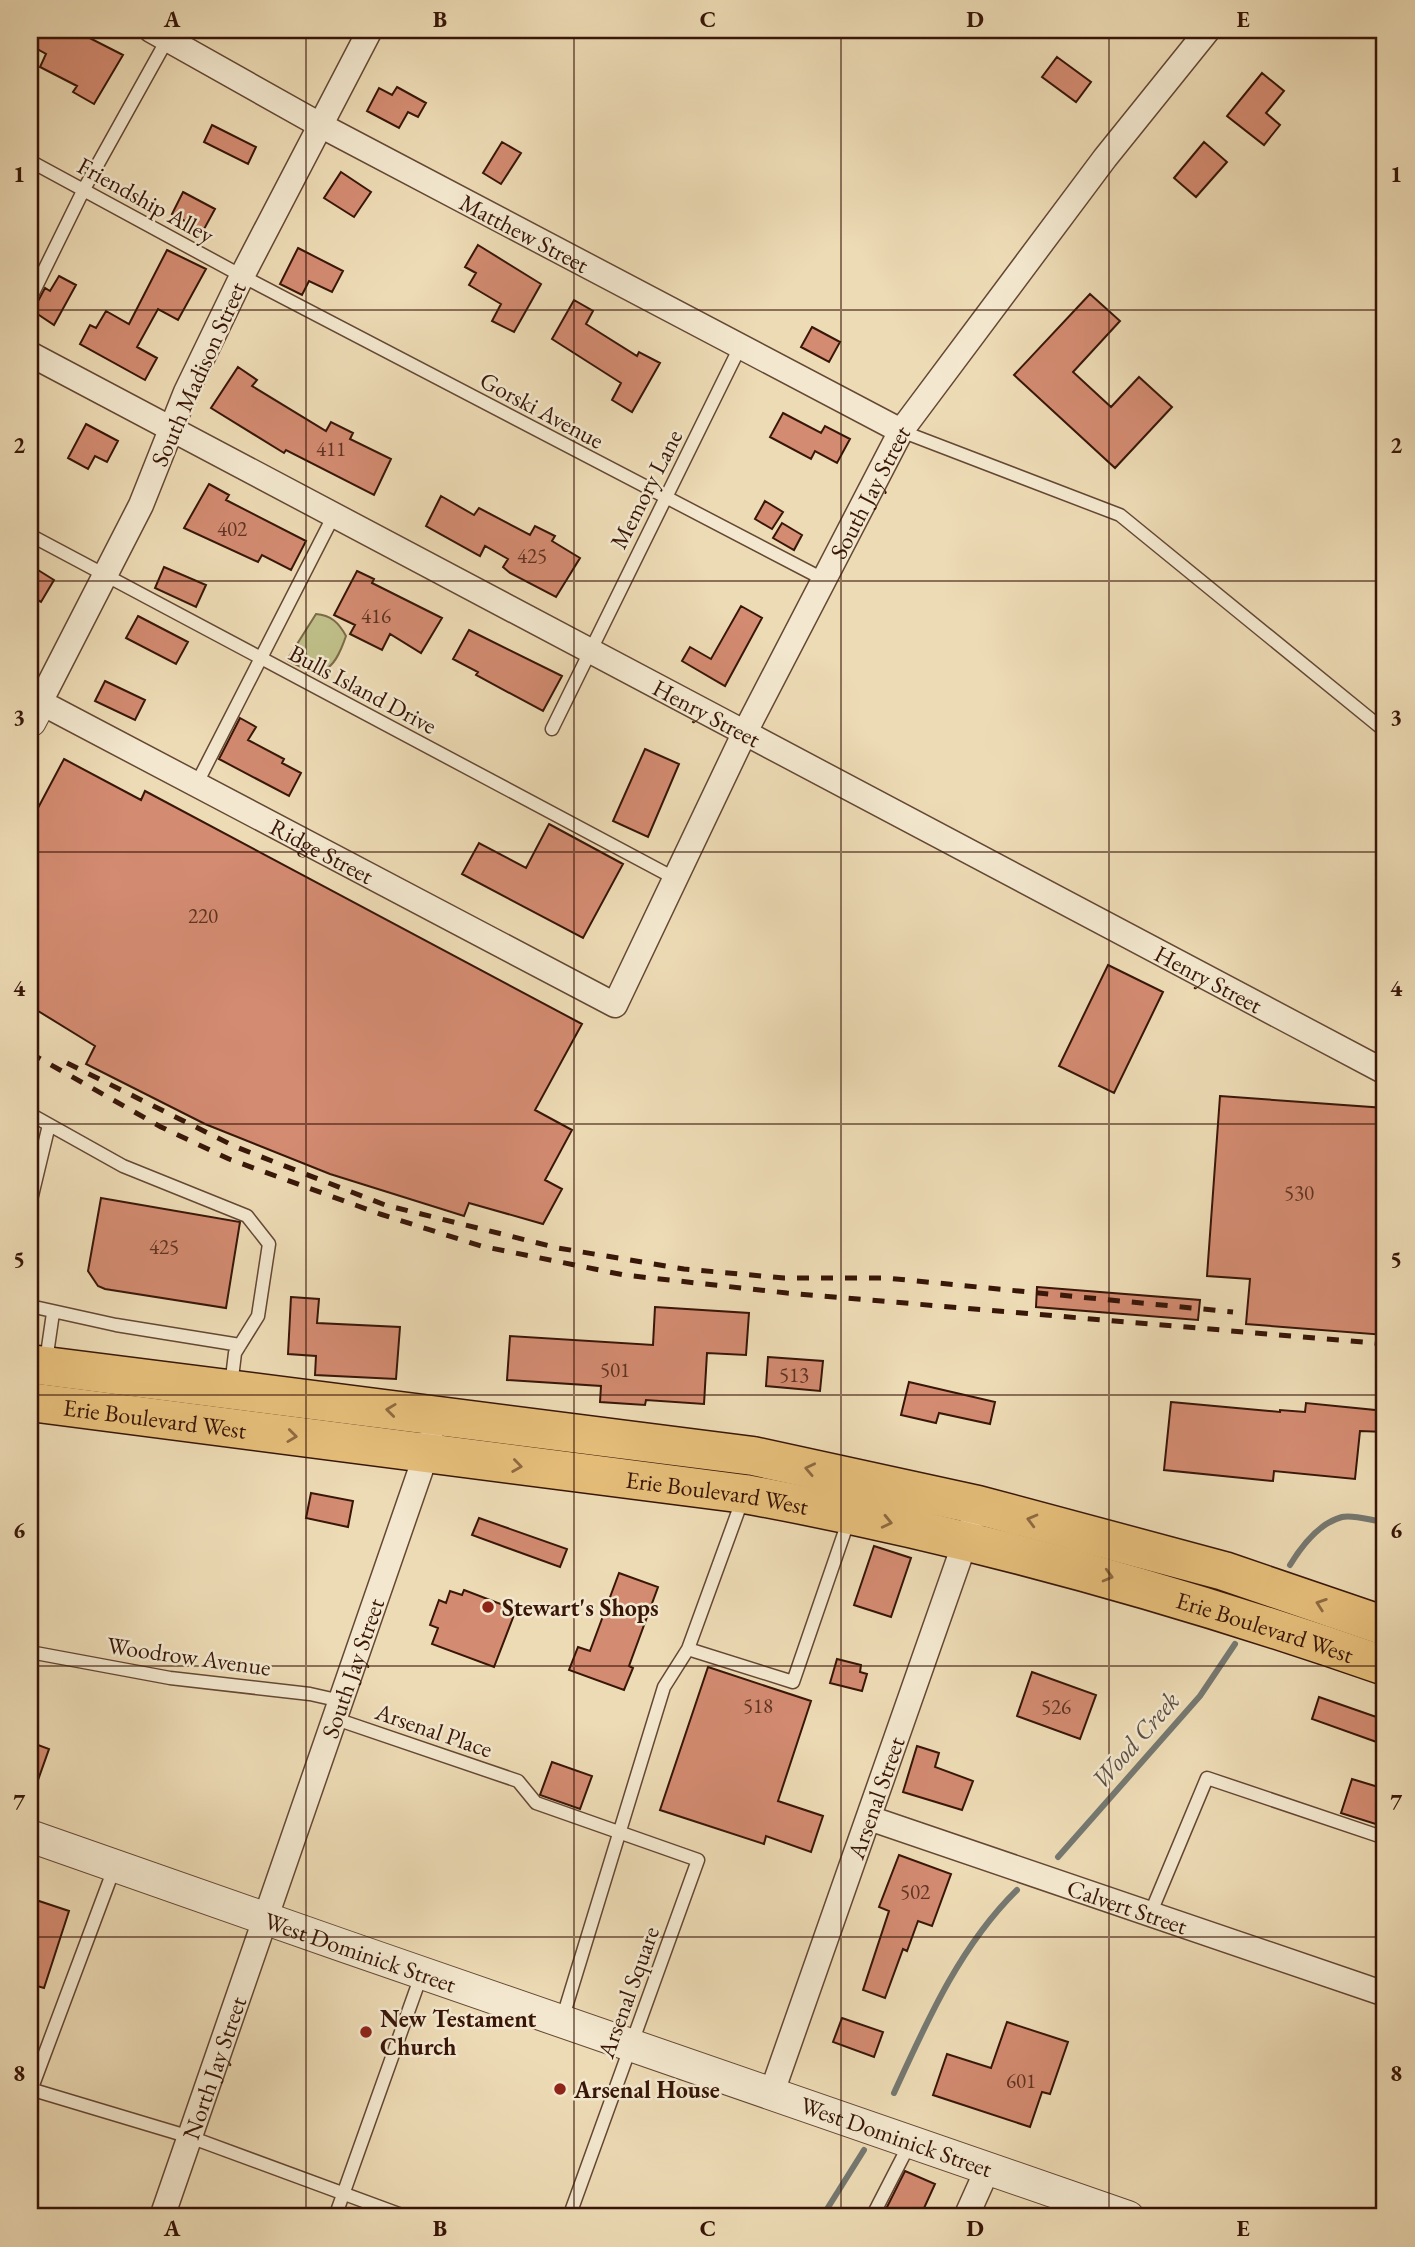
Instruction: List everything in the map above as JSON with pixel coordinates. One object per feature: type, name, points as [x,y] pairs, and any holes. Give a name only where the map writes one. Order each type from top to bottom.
[{"type":"main road","name":"Erie Boulevard West","points":[[38,1365],[753,1456],[978,1505],[1224,1571],[1385,1626]]},
{"type":"main road","name":"Erie Boulevard West","points":[[30,1402],[745,1494],[850,1513],[1110,1577],[1385,1666]]},
{"type":"street","name":"South Madison Street","points":[[33,706],[141,505],[171,429],[242,276],[370,30]]},
{"type":"street","name":"South Jay Street","points":[[615,1005],[744,734],[901,431],[1105,158],[1208,30]]},
{"type":"street","name":"Matthew Street","points":[[160,34],[320,125],[901,431]]},
{"type":"street","name":"Henry Street","points":[[30,354],[1385,1072]]},
{"type":"street","name":"Ridge Street","points":[[33,706],[196,785],[615,1005]]},
{"type":"street","name":"South Jay Street","points":[[265,1921],[438,1416]]},
{"type":"street","name":"Arsenal Street","points":[[772,2092],[978,1505]]},
{"type":"street","name":"Calvert Street","points":[[869,1818],[1385,1994]]},
{"type":"street","name":"West Dominick Street","points":[[30,1836],[265,1921],[912,2140],[1128,2217]]},
{"type":"street","name":"North Jay Street","points":[[162,2217],[265,1921]]},
{"type":"street","points":[[966,2217],[988,2168]]},
{"type":"lane","points":[[30,299],[160,34]]},
{"type":"lane","name":"Friendship Alley","points":[[30,161],[242,276]]},
{"type":"lane","name":"Gorski Avenue","points":[[242,276],[823,579]]},
{"type":"lane","name":"Memory Lane","points":[[552,729],[740,347]]},
{"type":"lane","points":[[901,431],[1120,514],[1385,731]]},
{"type":"lane","points":[[196,785],[263,659],[334,515]]},
{"type":"lane","name":"Bulls Island Drive","points":[[30,534],[676,879]]},
{"type":"lane","points":[[30,1114],[123,1166],[247,1216],[270,1244],[258,1316],[234,1353],[231,1390]]},
{"type":"lane","points":[[30,1205],[49,1125]]},
{"type":"lane","points":[[30,1306],[53,1313],[240,1345]]},
{"type":"lane","points":[[38,1365],[53,1313]]},
{"type":"lane","points":[[562,2020],[664,1687],[688,1649],[745,1494]]},
{"type":"lane","points":[[688,1649],[793,1682],[850,1513]]},
{"type":"lane","name":"Woodrow Avenue","points":[[30,1652],[170,1678],[310,1694],[339,1710]]},
{"type":"lane","name":"Arsenal Place","points":[[339,1710],[518,1781],[536,1803],[619,1830]]},
{"type":"lane","points":[[1151,1912],[1208,1777],[1385,1838]]},
{"type":"lane","name":"Arsenal Square","points":[[569,2217],[698,1860],[619,1830]]},
{"type":"lane","points":[[115,1866],[30,2091],[190,2137],[407,2217]]},
{"type":"lane","points":[[335,2217],[422,1972]]},
{"type":"lane","points":[[872,2217],[912,2140]]},
{"type":"shaded area","points":[[316,614],[334,620],[346,636],[331,665],[318,671],[287,660]]},
{"type":"building","points":[[30,30],[74,30],[123,55],[94,104],[73,92],[77,86],[40,67],[46,54],[30,45]]},
{"type":"building","points":[[1057,57],[1091,82],[1076,102],[1042,77]]},
{"type":"building","points":[[1262,73],[1284,91],[1266,113],[1280,125],[1264,145],[1227,116]]},
{"type":"building","points":[[397,87],[426,103],[418,117],[408,112],[399,128],[367,111],[379,88],[392,95]]},
{"type":"building","points":[[212,125],[256,147],[248,164],[204,142]]},
{"type":"building","points":[[502,142],[521,153],[501,184],[483,173]]},
{"type":"building","points":[[1204,142],[1227,162],[1196,197],[1174,178]]},
{"type":"building","points":[[341,172],[371,192],[354,217],[324,198]]},
{"type":"building","points":[[183,192],[215,209],[203,231],[172,214]]},
{"type":"building","points":[[478,245],[541,284],[514,332],[492,321],[501,304],[469,285],[476,273],[465,267]]},
{"type":"building","points":[[298,248],[343,271],[332,292],[309,281],[302,295],[280,284]]},
{"type":"building","points":[[167,250],[206,269],[178,320],[158,309],[137,347],[157,358],[145,380],[80,344],[90,325],[96,328],[106,311],[129,324]]},
{"type":"building","points":[[59,276],[76,285],[54,325],[30,309],[37,303],[45,288],[50,291]]},
{"type":"building","points":[[1090,294],[1120,321],[1073,372],[1111,407],[1139,377],[1172,407],[1115,468],[1014,375]]},
{"type":"building","points":[[574,300],[593,311],[586,324],[637,356],[639,352],[660,363],[632,412],[612,400],[621,383],[552,339]]},
{"type":"building","points":[[812,327],[840,342],[829,362],[801,347]]},
{"type":"building","points":[[238,367],[257,380],[252,386],[326,431],[331,422],[353,433],[350,439],[391,459],[374,495],[286,450],[284,453],[211,408]]},
{"type":"building","points":[[783,413],[821,433],[825,426],[850,439],[837,463],[815,451],[811,459],[770,437]]},
{"type":"building","points":[[86,424],[118,441],[107,462],[95,456],[88,469],[68,458]]},
{"type":"building","points":[[209,484],[229,495],[226,500],[306,541],[291,570],[262,555],[258,562],[184,528]]},
{"type":"building","points":[[441,496],[474,515],[479,508],[530,535],[535,526],[555,536],[552,541],[580,558],[556,597],[510,573],[503,567],[508,559],[485,546],[480,556],[426,526]]},
{"type":"building","points":[[765,501],[783,512],[772,529],[755,519]]},
{"type":"building","points":[[782,523],[802,535],[794,550],[773,538]]},
{"type":"building","points":[[30,565],[54,580],[41,602],[30,596]]},
{"type":"building","points":[[164,567],[206,585],[196,607],[155,588]]},
{"type":"building","points":[[357,571],[374,579],[372,583],[442,618],[421,653],[390,634],[382,650],[350,634],[355,625],[334,615]]},
{"type":"building","points":[[741,606],[762,618],[725,686],[682,661],[690,647],[711,659]]},
{"type":"building","points":[[138,616],[188,642],[176,664],[126,638]]},
{"type":"building","points":[[469,630],[562,676],[543,711],[476,675],[478,672],[453,659]]},
{"type":"building","points":[[105,681],[145,700],[135,720],[95,701]]},
{"type":"building","points":[[240,718],[256,727],[248,740],[284,759],[282,763],[301,773],[289,796],[219,759]]},
{"type":"building","points":[[645,749],[679,764],[648,837],[613,821]]},
{"type":"building","points":[[64,759],[141,800],[145,791],[582,1024],[535,1110],[572,1130],[545,1180],[562,1189],[543,1224],[469,1203],[464,1216],[330,1174],[205,1124],[86,1064],[95,1046],[30,1006],[30,823]]},
{"type":"building","points":[[549,824],[623,864],[583,938],[462,874],[479,843],[526,868]]},
{"type":"building","points":[[1108,965],[1163,992],[1114,1093],[1059,1066]]},
{"type":"building","points":[[1220,1096],[1385,1108],[1385,1335],[1246,1324],[1250,1279],[1207,1276]]},
{"type":"building","points":[[101,1198],[240,1222],[226,1308],[98,1286],[88,1271]]},
{"type":"building","points":[[1037,1287],[1200,1300],[1198,1320],[1036,1307]]},
{"type":"building","points":[[291,1297],[319,1299],[317,1323],[400,1327],[396,1379],[315,1375],[316,1356],[288,1354]]},
{"type":"building","points":[[655,1307],[749,1313],[746,1355],[707,1353],[704,1404],[646,1400],[645,1405],[600,1402],[601,1386],[507,1380],[510,1336],[653,1345]]},
{"type":"building","points":[[768,1357],[823,1361],[820,1391],[766,1386]]},
{"type":"building","points":[[909,1382],[995,1402],[990,1424],[939,1413],[936,1423],[901,1415]]},
{"type":"building","points":[[1171,1402],[1280,1412],[1305,1412],[1306,1403],[1385,1411],[1385,1432],[1360,1431],[1355,1479],[1274,1471],[1273,1481],[1164,1470]]},
{"type":"building","points":[[311,1493],[353,1501],[348,1527],[306,1518]]},
{"type":"building","points":[[479,1518],[567,1549],[560,1567],[472,1535]]},
{"type":"building","points":[[874,1546],[911,1558],[891,1617],[854,1605]]},
{"type":"building","points":[[619,1573],[658,1587],[629,1666],[633,1668],[624,1690],[569,1670],[578,1647],[590,1651]]},
{"type":"building","points":[[464,1590],[506,1606],[504,1612],[514,1615],[494,1667],[432,1644],[438,1628],[430,1625],[439,1600],[446,1603],[450,1591],[462,1595]]},
{"type":"building","points":[[837,1659],[861,1665],[860,1672],[867,1674],[862,1691],[830,1683]]},
{"type":"building","points":[[708,1667],[811,1701],[778,1801],[823,1816],[811,1852],[766,1836],[764,1844],[660,1810]]},
{"type":"building","points":[[1032,1672],[1096,1695],[1080,1739],[1017,1716]]},
{"type":"building","points":[[1319,1697],[1385,1720],[1385,1745],[1312,1719]]},
{"type":"building","points":[[30,1742],[49,1749],[32,1797],[30,1797]]},
{"type":"building","points":[[917,1746],[939,1753],[935,1767],[973,1781],[962,1810],[903,1792]]},
{"type":"building","points":[[552,1762],[592,1776],[580,1809],[540,1795]]},
{"type":"building","points":[[1352,1779],[1385,1789],[1385,1827],[1341,1813]]},
{"type":"building","points":[[899,1855],[951,1874],[932,1926],[918,1921],[907,1951],[903,1949],[885,1998],[863,1990],[889,1911],[879,1907]]},
{"type":"building","points":[[30,1898],[69,1911],[44,1988],[30,1984]]},
{"type":"building","points":[[842,2018],[883,2032],[874,2057],[833,2042]]},
{"type":"building","points":[[1007,2022],[1068,2042],[1050,2094],[1042,2092],[1030,2127],[933,2095],[947,2054],[991,2068]]},
{"type":"building","points":[[905,2171],[935,2184],[920,2217],[882,2217]]},
{"type":"waterway","name":"Wood Creek","points":[[1290,1565],[1312,1536],[1334,1520],[1352,1516],[1385,1522]]},
{"type":"waterway","name":"Wood Creek","points":[[1058,1857],[1200,1696],[1235,1644]]},
{"type":"waterway","name":"Wood Creek","points":[[894,2093],[946,1985],[978,1935],[1017,1890]]},
{"type":"waterway","name":"Wood Creek","points":[[822,2217],[864,2150]]},
{"type":"railway","points":[[30,1053],[161,1127],[229,1159],[380,1214],[481,1246],[624,1275],[787,1293],[1385,1344]]},
{"type":"railway","points":[[67,1063],[236,1147],[385,1205],[558,1248],[684,1269],[784,1278],[886,1278],[1233,1312]]},
{"type":"place","name":"Stewart's Shops","points":[[488,1607]]},
{"type":"place","name":"New Testament Church","points":[[366,2032]]},
{"type":"place","name":"Arsenal House","points":[[560,2089]]}]
